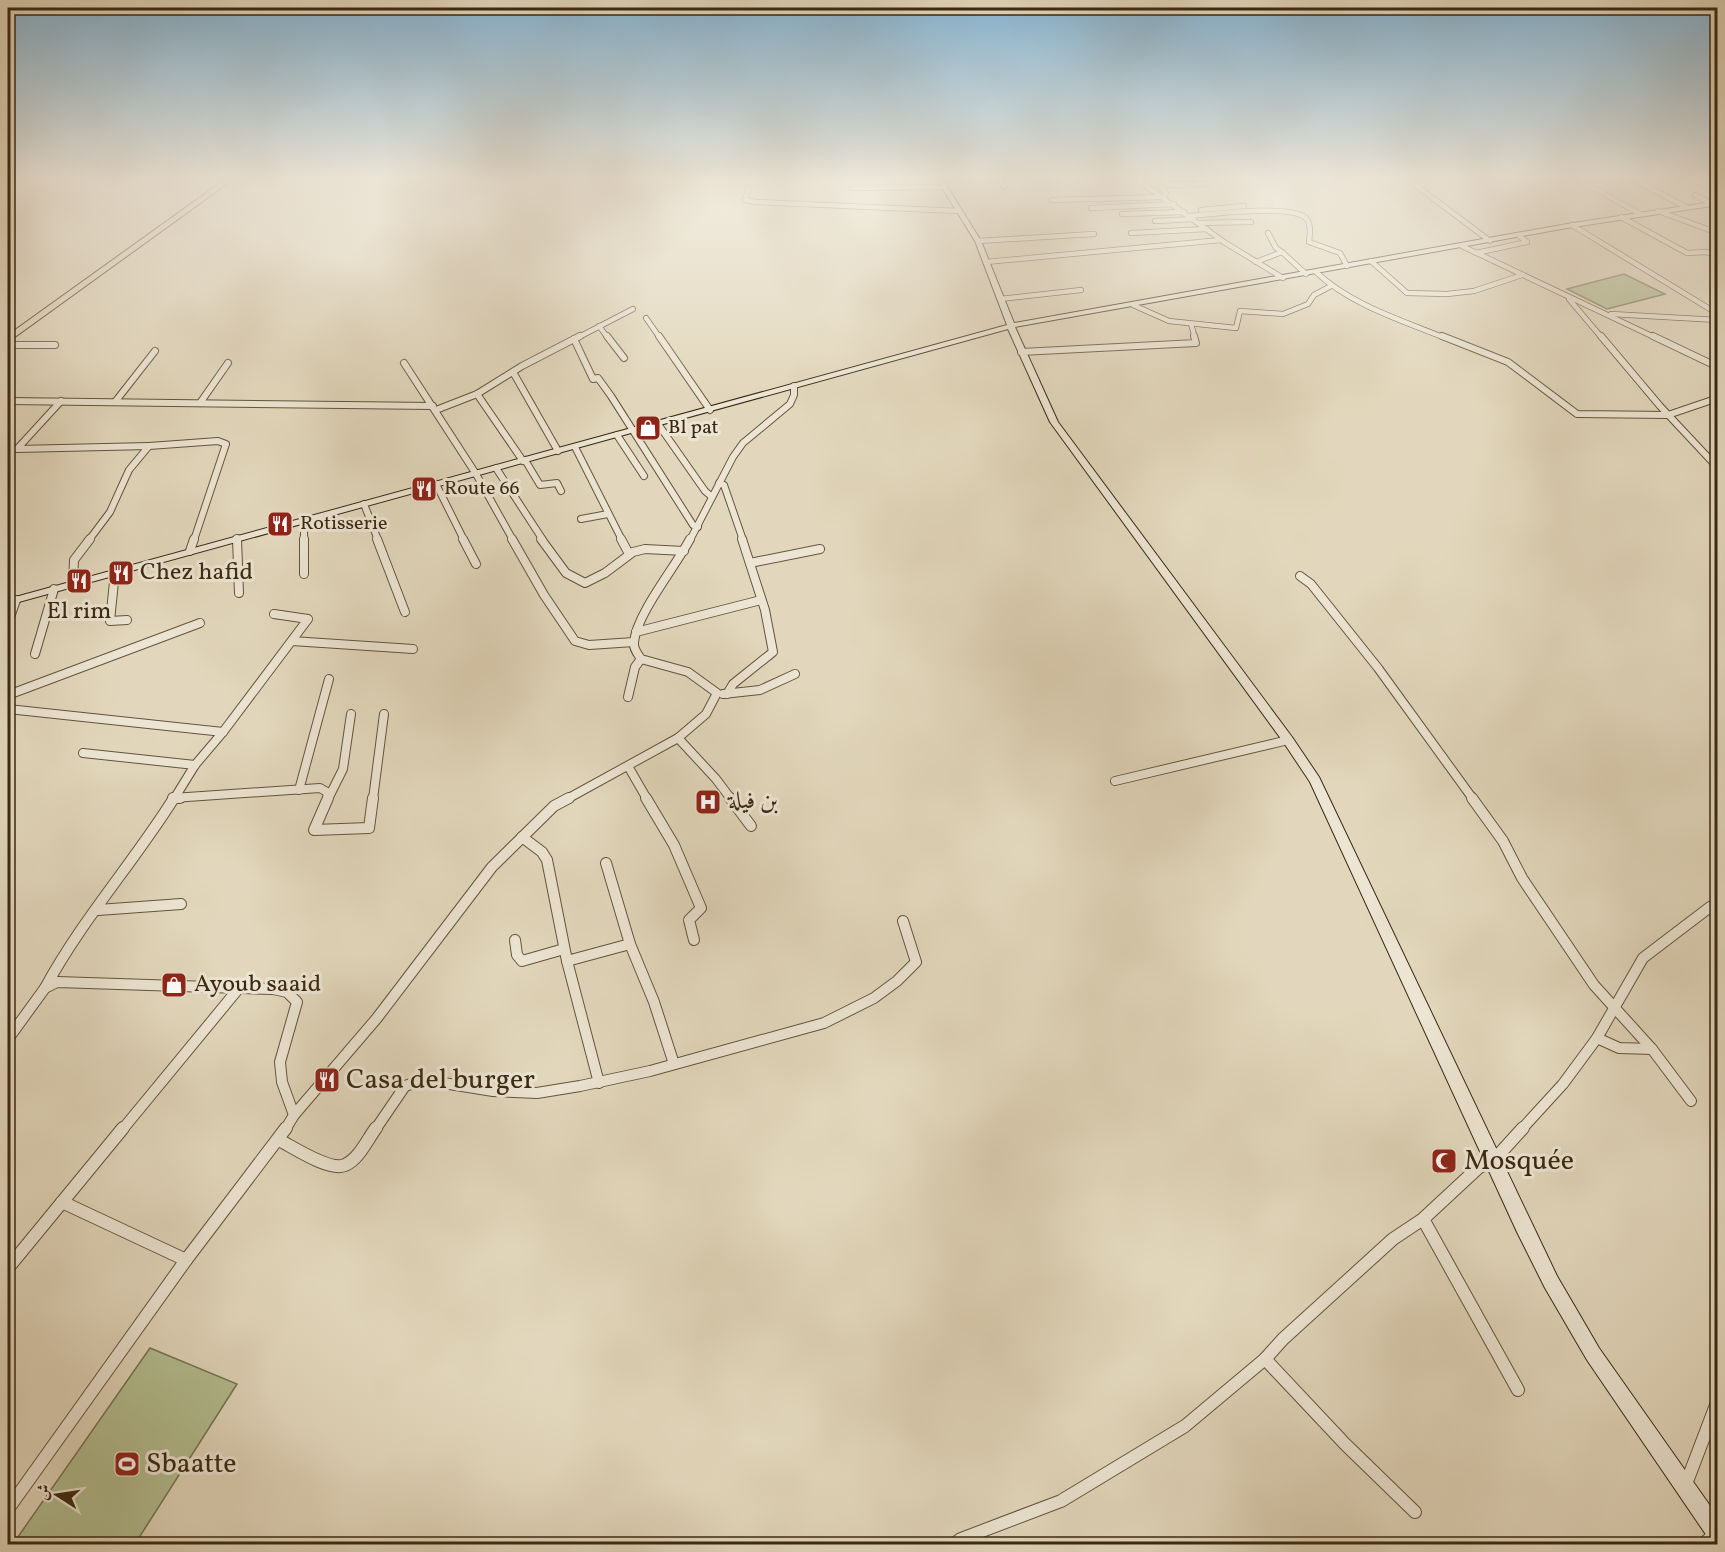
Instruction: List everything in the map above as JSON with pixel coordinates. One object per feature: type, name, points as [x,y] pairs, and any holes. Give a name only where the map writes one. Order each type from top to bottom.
[{"type":"highway","points":[[8,330],[119,250]]},
{"type":"highway","points":[[8,339],[131,250]]},
{"type":"main road","points":[[982,250],[1010,326],[1054,422],[1288,740],[1321,792],[1551,1282],[1581,1334],[1717,1534]]},
{"type":"main road","points":[[12,601],[1010,326],[1435,250]]},
{"type":"street","points":[[986,262],[1110,250]]},
{"type":"street","points":[[1238,250],[1283,278]]},
{"type":"street","points":[[1335,250],[1347,266]]},
{"type":"street","points":[[1471,250],[1718,367]]},
{"type":"street","points":[[1476,253],[1488,250]]},
{"type":"street","points":[[1614,250],[1718,314]]},
{"type":"street","points":[[1682,250],[1687,253],[1707,252],[1718,256]]},
{"type":"street","points":[[1256,262],[1282,252],[1306,274]]},
{"type":"street","points":[[1371,261],[1407,293],[1447,294],[1474,291],[1522,275]]},
{"type":"street","points":[[1316,272],[1331,286],[1382,313],[1508,362],[1577,414],[1668,415],[1718,398]]},
{"type":"street","points":[[1133,305],[1169,321],[1236,328],[1240,311],[1283,314],[1308,304],[1314,296],[1331,286]]},
{"type":"street","points":[[1000,299],[1081,290]]},
{"type":"street","points":[[1566,296],[1668,415],[1718,468]]},
{"type":"street","points":[[8,400],[434,408],[477,394],[513,372],[633,309]]},
{"type":"street","points":[[1605,314],[1718,320]]},
{"type":"street","points":[[646,318],[710,410]]},
{"type":"street","points":[[1021,352],[1196,343],[1191,324]]},
{"type":"street","points":[[599,326],[606,332],[624,358]]},
{"type":"street","points":[[574,339],[593,379],[598,378],[635,430],[665,482],[697,527]]},
{"type":"street","points":[[8,345],[55,345]]},
{"type":"street","points":[[115,402],[155,351]]},
{"type":"street","points":[[201,403],[228,363]]},
{"type":"street","points":[[404,363],[476,474],[544,595],[575,641],[589,645],[635,637],[761,600]]},
{"type":"street","points":[[513,372],[558,451]]},
{"type":"street","points":[[794,386],[795,395],[790,404],[742,443],[684,551],[651,601],[635,637],[637,656],[641,659],[688,672],[717,693],[745,695],[765,690],[795,674]]},
{"type":"street","points":[[477,394],[540,485],[557,483],[561,490]]},
{"type":"street","points":[[61,401],[18,449],[225,442],[190,551]]},
{"type":"street","points":[[658,424],[712,497]]},
{"type":"street","points":[[617,435],[644,476]]},
{"type":"street","points":[[73,584],[74,560],[110,512],[129,470],[149,446]]},
{"type":"street","points":[[575,447],[627,555]]},
{"type":"street","points":[[496,468],[531,524],[566,573],[585,583],[604,573],[627,555],[645,549],[684,551]]},
{"type":"street","points":[[720,483],[724,485],[750,563],[769,625],[773,652],[734,684],[727,694]]},
{"type":"street","points":[[436,484],[476,564]]},
{"type":"street","points":[[364,504],[405,612]]},
{"type":"street","points":[[582,519],[608,514]]},
{"type":"street","points":[[304,520],[304,574]]},
{"type":"street","points":[[237,538],[239,593]]},
{"type":"street","points":[[750,563],[820,549]]},
{"type":"street","points":[[116,572],[110,621],[128,620]]},
{"type":"street","points":[[1300,576],[1311,584],[1378,668],[1503,842],[1522,878],[1594,985],[1652,1049],[1692,1101]]},
{"type":"street","points":[[35,654],[54,589]]},
{"type":"street","points":[[8,623],[12,601]]},
{"type":"street","points":[[8,1039],[45,988],[59,962],[147,841],[195,765],[223,732],[308,618],[274,615]]},
{"type":"street","points":[[8,695],[200,623]]},
{"type":"street","points":[[292,640],[413,649]]},
{"type":"street","points":[[628,697],[635,667],[641,659]]},
{"type":"street","points":[[299,790],[329,679]]},
{"type":"street","points":[[8,1509],[186,1260],[279,1140],[294,1115],[377,1018],[492,867],[554,806],[678,738],[706,714],[717,693]]},
{"type":"street","points":[[8,710],[223,732]]},
{"type":"street","points":[[351,714],[341,777],[314,830],[369,828],[384,714]]},
{"type":"street","points":[[678,738],[716,779],[752,826]]},
{"type":"street","points":[[1115,781],[1288,740]]},
{"type":"street","points":[[82,753],[195,765]]},
{"type":"street","points":[[628,766],[674,845],[701,908],[689,920],[694,940]]},
{"type":"street","points":[[173,798],[321,789],[327,792],[328,799]]},
{"type":"street","points":[[522,837],[542,852],[547,860],[564,949],[599,1083]]},
{"type":"street","points":[[606,863],[630,944],[654,1002],[674,1064]]},
{"type":"street","points":[[98,910],[181,904]]},
{"type":"street","points":[[954,1545],[961,1539],[1062,1501],[1185,1426],[1265,1359],[1283,1339],[1393,1239],[1422,1219],[1479,1167],[1493,1161],[1563,1084],[1598,1038],[1643,958],[1710,907],[1718,906]]},
{"type":"street","points":[[279,1140],[332,1167],[344,1166],[355,1158],[405,1086],[414,1082],[426,1080],[478,1089],[541,1092],[599,1083],[824,1023],[853,1011],[909,971],[916,962],[903,921]]},
{"type":"street","points":[[515,940],[516,956],[522,962],[564,949]]},
{"type":"street","points":[[567,961],[630,944]]},
{"type":"street","points":[[45,988],[57,982],[239,988],[287,992],[297,1002],[280,1068],[283,1085],[294,1115]]},
{"type":"street","points":[[8,1268],[239,988]]},
{"type":"street","points":[[1598,1038],[1619,1048],[1652,1049]]},
{"type":"street","points":[[62,1202],[186,1260]]},
{"type":"street","points":[[1422,1219],[1518,1390]]},
{"type":"street","points":[[1265,1359],[1345,1444],[1414,1512]]},
{"type":"street","points":[[1685,1487],[1718,1400]]},
{"type":"street","points":[[1703,1545],[1717,1534]]},
{"type":"green space","points":[[1624,274],[1665,294],[1607,309],[1567,289]]},
{"type":"green space","name":"Sbaatte","points":[[150,1348],[237,1384],[135,1544],[13,1544]]},
{"type":"place","name":"Bl pat","points":[[648,428]]},
{"type":"place","name":"Route 66","points":[[424,489]]},
{"type":"place","name":"Rotisserie","points":[[280,524]]},
{"type":"place","name":"Chez hafid","points":[[121,573]]},
{"type":"place","name":"El rim","points":[[79,581]]},
{"type":"place","name":"بن فيلة","points":[[708,802]]},
{"type":"place","name":"Ayoub saaid","points":[[174,985]]},
{"type":"place","name":"Casa del burger","points":[[327,1080]]},
{"type":"place","name":"Mosquée","points":[[1444,1161]]},
{"type":"place","name":"Sbaatte","points":[[127,1464]]}]
